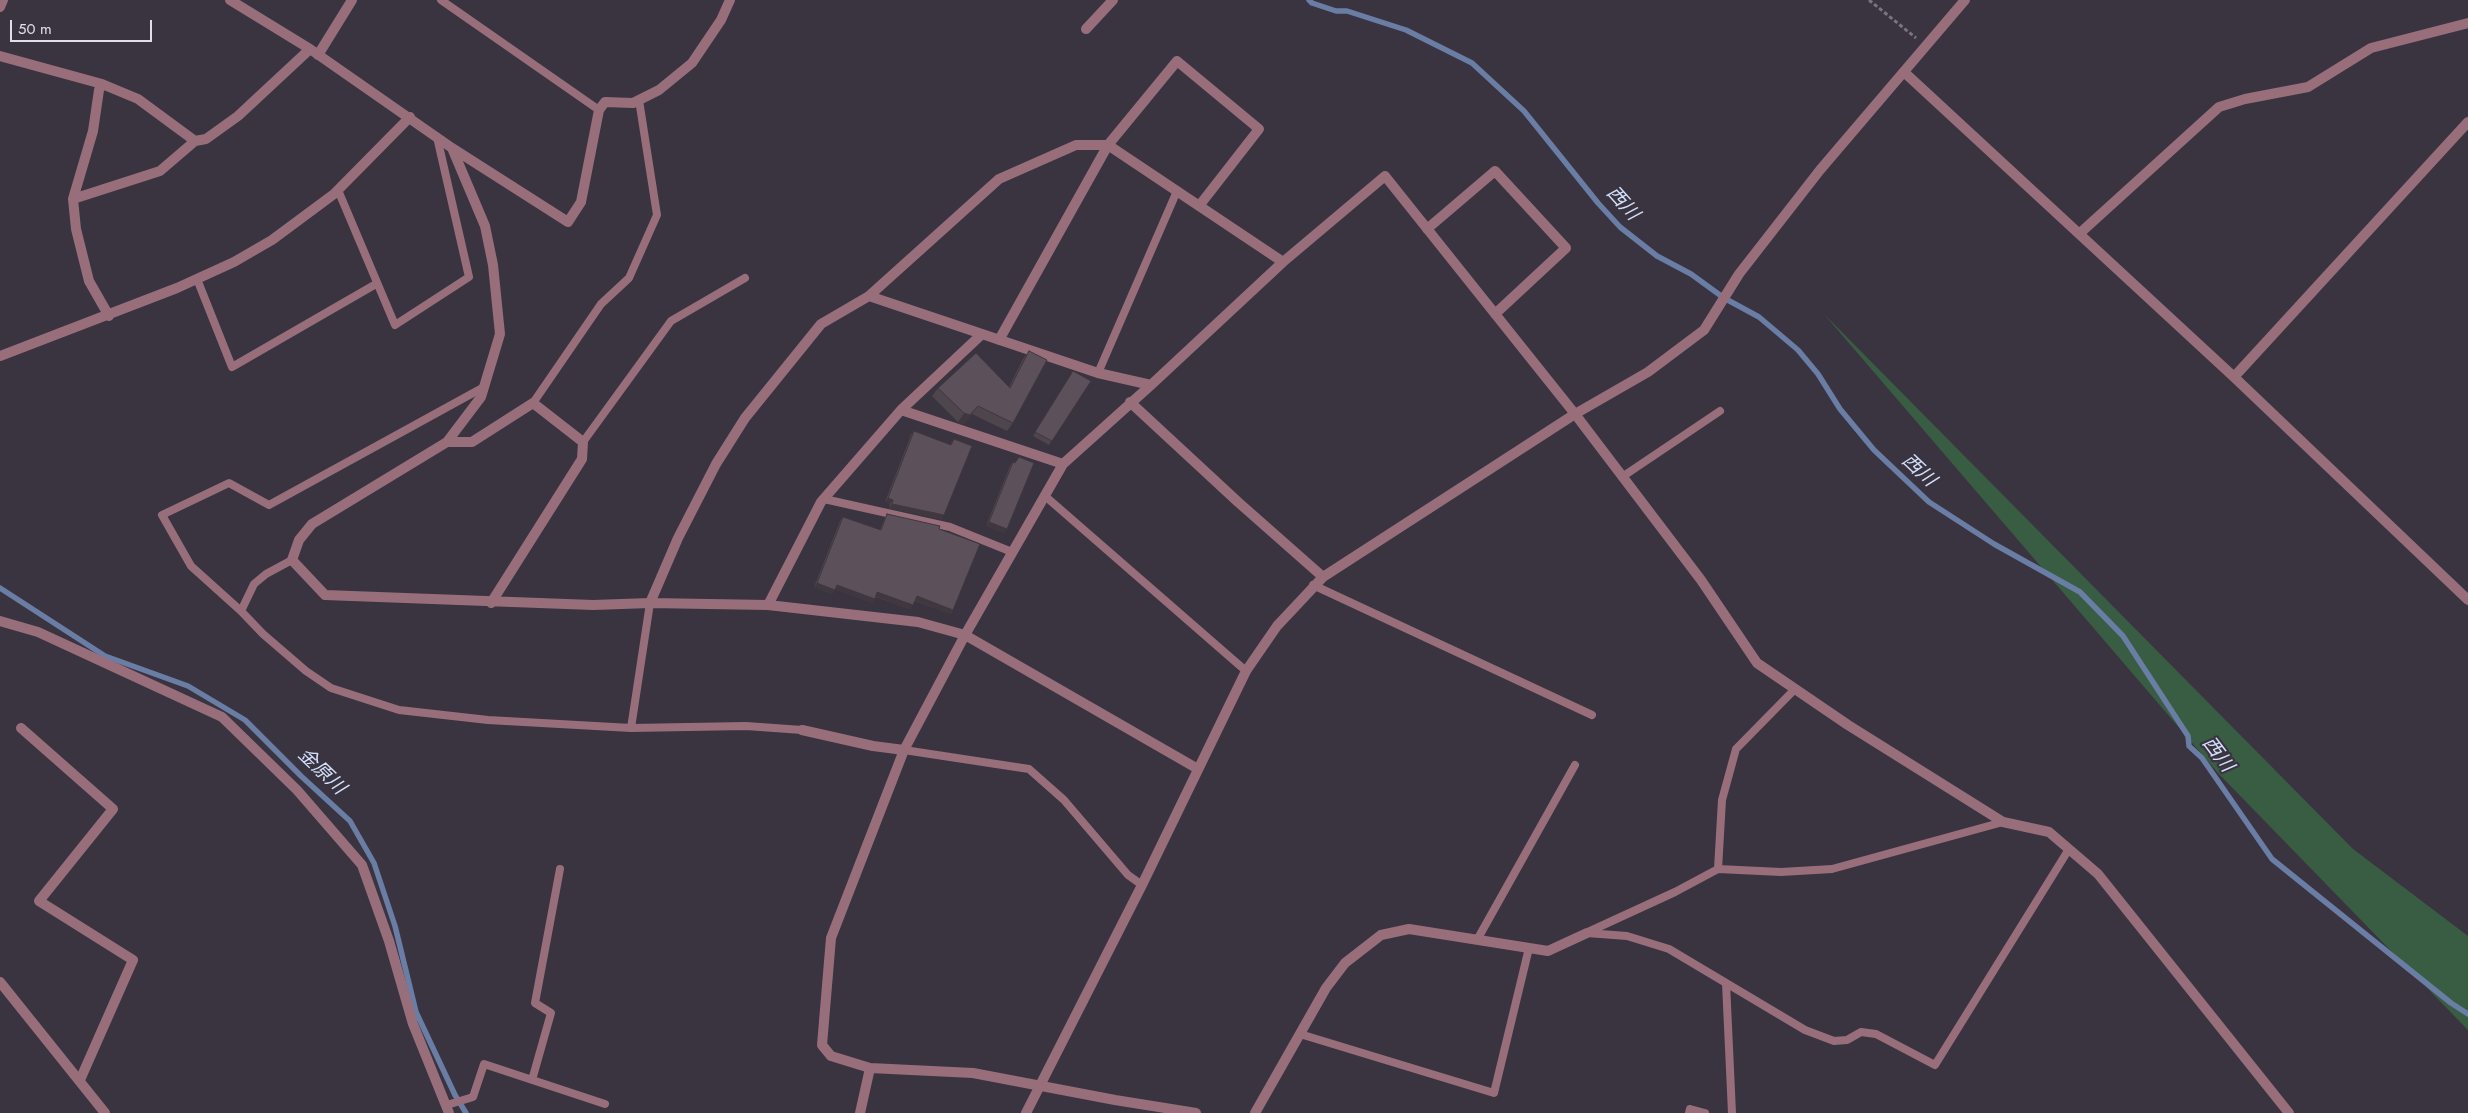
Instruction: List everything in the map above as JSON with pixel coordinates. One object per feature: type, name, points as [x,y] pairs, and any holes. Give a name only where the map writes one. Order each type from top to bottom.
[{"type":"street","points":[[0,8],[3,0]]},
{"type":"street","points":[[230,0],[314,52],[452,148],[568,222],[581,202],[599,110],[605,102],[633,103],[659,90],[692,63],[721,20],[730,0]]},
{"type":"street","points":[[73,199],[160,171],[195,141],[206,139],[238,116],[314,52],[352,0]]},
{"type":"street","points":[[1086,29],[1113,0]]},
{"type":"street","points":[[1026,1113],[1142,885],[1246,672],[1277,626],[1313,585],[1323,577],[1575,414],[1648,372],[1704,330],[1739,274],[1808,184],[1965,0]]},
{"type":"street","points":[[2079,234],[2219,107],[2245,99],[2308,87],[2372,48],[2468,23]]},
{"type":"street","points":[[0,56],[102,84],[138,99],[195,141]]},
{"type":"street","points":[[999,340],[1108,145],[1177,61],[1259,129],[1199,206]]},
{"type":"street","points":[[1904,72],[2234,377],[2468,600]]},
{"type":"street","points":[[102,84],[99,90],[93,131],[73,199],[76,229],[89,281],[109,316]]},
{"type":"street","points":[[0,356],[109,316],[197,279],[234,262],[272,240],[338,190],[410,117]]},
{"type":"street","points":[[2234,377],[2468,122]]},
{"type":"street","points":[[650,603],[678,538],[716,464],[745,418],[821,324],[869,296],[999,179],[1076,145],[1108,145],[1283,262]]},
{"type":"street","points":[[452,148],[485,226],[493,265],[500,334],[481,397],[447,442],[312,524],[299,540],[292,560],[324,595],[491,603],[768,605],[918,622],[965,635],[1198,769]]},
{"type":"street","points":[[1427,229],[1495,171],[1566,248],[1495,314]]},
{"type":"street","points":[[1196,1113],[973,1073],[870,1068],[831,1056],[822,1045],[831,938],[904,750],[965,635],[1062,464],[1151,385],[1283,262],[1385,176],[1575,414],[1701,580],[1757,663],[1848,725],[2002,822],[2048,832],[2069,849],[2098,874],[2289,1113]]},
{"type":"street","points":[[869,296],[1098,373],[1151,385]]},
{"type":"street","points":[[768,605],[824,499],[901,410],[982,334]]},
{"type":"street","points":[[1130,402],[1238,502],[1323,577]]},
{"type":"street","points":[[447,442],[472,442],[533,403],[583,442],[582,459],[491,603]]},
{"type":"street","points":[[901,410],[1062,464]]},
{"type":"street","points":[[0,621],[38,632],[222,716],[297,790],[362,865],[388,941],[413,1024],[448,1109]]},
{"type":"street","points":[[20,728],[113,809],[39,901],[133,960],[80,1080]]},
{"type":"street","points":[[802,730],[873,746],[904,750]]},
{"type":"street","points":[[1255,1113],[1326,988],[1345,963],[1381,935],[1409,929],[1548,951],[1587,933]]},
{"type":"street","points":[[0,982],[105,1113]]},
{"type":"street","points":[[860,1113],[870,1068]]},
{"type":"lane","points":[[441,0],[599,110]]},
{"type":"lane","points":[[533,403],[601,304],[629,278],[656,216],[639,100]]},
{"type":"lane","points":[[338,190],[376,284],[395,325],[469,277],[437,137]]},
{"type":"lane","points":[[1098,373],[1177,191]]},
{"type":"lane","points":[[583,442],[670,321],[745,278]]},
{"type":"lane","points":[[197,279],[232,368],[376,284]]},
{"type":"lane","points":[[484,387],[269,505],[229,483],[162,515],[191,566],[241,611],[263,634],[306,671],[331,688],[399,710],[488,720],[632,728],[746,726],[802,730]]},
{"type":"lane","points":[[1622,477],[1720,411]]},
{"type":"lane","points":[[1045,496],[1246,672]]},
{"type":"lane","points":[[824,499],[950,527],[1012,552]]},
{"type":"lane","points":[[241,611],[254,584],[266,574],[292,560]]},
{"type":"lane","points":[[1313,585],[1592,715]]},
{"type":"lane","points":[[632,728],[650,603]]},
{"type":"lane","points":[[1718,869],[1722,800],[1736,749],[1795,689]]},
{"type":"lane","points":[[904,750],[1029,769],[1064,800],[1128,875],[1142,885]]},
{"type":"lane","points":[[1477,940],[1575,765]]},
{"type":"lane","points":[[1587,933],[1675,892],[1718,869],[1781,872],[1832,869],[2002,822]]},
{"type":"lane","points":[[1587,933],[1627,936],[1669,949],[1805,1030],[1834,1041],[1846,1040],[1861,1032],[1876,1034],[1935,1064],[2069,849]]},
{"type":"lane","points":[[532,1080],[551,1013],[535,1002],[560,869]]},
{"type":"lane","points":[[1300,1034],[1494,1093],[1529,948]]},
{"type":"lane","points":[[1726,983],[1732,1113]]},
{"type":"lane","points":[[448,1109],[473,1097],[484,1064],[605,1104]]},
{"type":"lane","points":[[1689,1113],[1690,1109],[1705,1113]]},
{"type":"path","points":[[1869,0],[1926,46]]},
{"type":"green space","points":[[1824,314],[2353,849],[2468,936],[2468,1030],[2218,773]]},
{"type":"building","points":[[1029,351],[1047,360],[1013,423],[978,406],[970,415],[964,413],[938,388],[976,353],[1010,388]]},
{"type":"building","points":[[1073,371],[1091,381],[1052,441],[1035,432]]},
{"type":"building","points":[[914,431],[951,445],[954,439],[972,446],[944,515],[892,504],[893,500],[888,498]]},
{"type":"building","points":[[1019,457],[1034,463],[1007,529],[989,522],[1013,462],[1015,463]]},
{"type":"building","points":[[887,514],[940,526],[939,529],[980,544],[953,610],[917,596],[913,605],[877,592],[875,599],[837,585],[835,590],[817,583],[843,517],[881,530]]},
{"type":"waterway","name":"西川","points":[[1309,0],[1312,3],[1336,11],[1347,11],[1406,30],[1472,63],[1524,111],[1598,203],[1620,227],[1657,256],[1691,274],[1724,298],[1759,317],[1798,350],[1818,374],[1840,409],[1874,450],[1929,502],[1994,544],[2080,592],[2123,636],[2188,736],[2189,746],[2202,758],[2272,859],[2451,1003],[2468,1014]]},
{"type":"waterway","name":"金原川","points":[[0,588],[105,656],[188,686],[245,720],[301,776],[350,821],[374,863],[395,926],[416,1012],[455,1095],[466,1113]]}]
